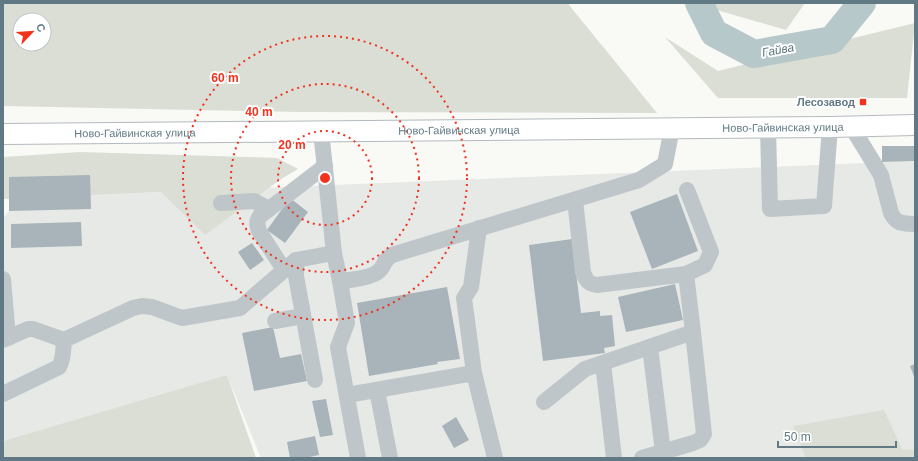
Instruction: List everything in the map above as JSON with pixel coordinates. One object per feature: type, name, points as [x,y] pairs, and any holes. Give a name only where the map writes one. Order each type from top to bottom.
[{"type":"main road","name":"Ново-Гайвинская улица","points":[[3,134],[768,128],[915,125]]},
{"type":"lane","points":[[851,126],[880,175],[894,219],[897,222],[915,224]]},
{"type":"lane","points":[[768,128],[770,209],[824,206],[830,127]]},
{"type":"lane","points":[[340,281],[375,274],[380,271],[387,257],[392,255],[639,180],[665,164],[672,128]]},
{"type":"lane","points":[[321,131],[334,253],[347,323],[338,347],[358,458]]},
{"type":"lane","points":[[284,270],[259,231],[257,225],[258,220],[260,216],[325,166]]},
{"type":"lane","points":[[575,200],[583,272],[586,280],[591,284],[597,285],[686,274],[705,265],[710,252],[687,190]]},
{"type":"lane","points":[[220,203],[254,202],[269,209]]},
{"type":"lane","points":[[478,228],[471,288],[464,298],[474,373],[495,458]]},
{"type":"lane","points":[[3,279],[6,339],[28,329],[33,329],[64,340],[133,308],[142,306],[152,307],[182,318],[240,308],[296,260],[334,253]]},
{"type":"lane","points":[[296,260],[296,276],[315,380]]},
{"type":"lane","points":[[642,458],[693,443],[700,440],[704,434],[686,274]]},
{"type":"lane","points":[[274,321],[303,316]]},
{"type":"lane","points":[[544,402],[585,369],[693,332]]},
{"type":"lane","points":[[3,394],[59,366],[62,363],[64,340]]},
{"type":"lane","points":[[650,347],[662,452]]},
{"type":"lane","points":[[603,363],[614,458]]},
{"type":"lane","points":[[347,395],[474,373]]},
{"type":"lane","points":[[377,390],[390,458]]},
{"type":"shaded area","points":[[3,3],[569,3],[569,5],[657,113],[298,112],[3,106]]},
{"type":"shaded area","points":[[703,3],[805,3],[786,30],[703,6]]},
{"type":"shaded area","points":[[915,23],[907,98],[718,98],[665,37],[718,71]]},
{"type":"shaded area","points":[[80,152],[277,158],[298,169],[281,179],[205,235],[161,192],[3,199],[3,157]]},
{"type":"shaded area","points":[[915,161],[915,458],[261,458],[227,375],[3,458],[3,218],[20,198]]},
{"type":"shaded area","points":[[227,375],[256,458],[3,458],[3,442],[7,440]]},
{"type":"shaded area","points":[[884,410],[902,449],[915,450],[915,458],[806,458],[793,426]]},
{"type":"building","points":[[882,146],[915,146],[915,161],[882,162]]},
{"type":"building","points":[[90,175],[91,209],[9,211],[9,177]]},
{"type":"building","points":[[677,194],[698,251],[652,269],[630,212]]},
{"type":"building","points":[[290,198],[308,212],[285,243],[267,230]]},
{"type":"building","points":[[81,222],[82,246],[11,248],[11,224]]},
{"type":"building","points":[[572,239],[581,313],[600,311],[600,316],[612,315],[615,346],[604,348],[605,353],[543,361],[529,245]]},
{"type":"building","points":[[252,243],[264,260],[250,270],[238,252]]},
{"type":"building","points":[[675,284],[683,320],[626,332],[618,297]]},
{"type":"building","points":[[447,287],[460,359],[437,362],[438,364],[369,376],[357,303]]},
{"type":"building","points":[[273,327],[280,358],[301,354],[307,381],[254,391],[242,333]]},
{"type":"building","points":[[915,364],[915,379],[910,366]]},
{"type":"building","points":[[326,399],[333,435],[320,437],[312,401]]},
{"type":"building","points":[[456,417],[469,440],[454,448],[442,426]]},
{"type":"building","points":[[315,436],[319,455],[305,458],[290,458],[287,442]]},
{"type":"waterway","name":"Гайва","points":[[699,3],[714,33],[754,54],[832,40],[862,3]]},
{"type":"place","name":"Лесозавод","points":[[863,102]]}]
